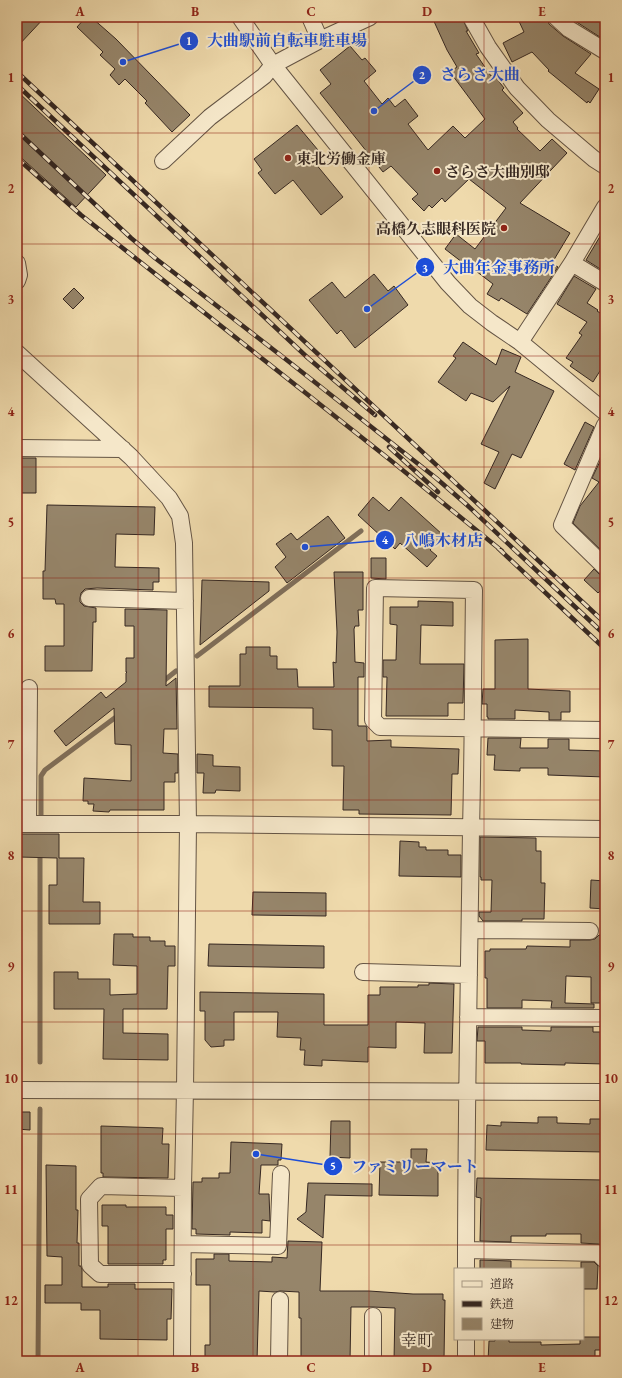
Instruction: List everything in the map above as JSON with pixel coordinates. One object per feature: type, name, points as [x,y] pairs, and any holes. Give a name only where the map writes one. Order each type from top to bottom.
[{"type":"street","points":[[240,17],[273,65],[448,283],[470,306],[492,324],[520,342],[605,412]]},
{"type":"street","points":[[310,17],[320,40]]},
{"type":"street","points":[[163,161],[210,118],[264,76],[273,65],[320,40],[370,17]]},
{"type":"street","points":[[471,17],[488,47],[517,88],[548,120],[605,166]]},
{"type":"street","points":[[556,17],[569,29],[605,51]]},
{"type":"street","points":[[520,342],[572,263],[605,207]]},
{"type":"street","points":[[17,263],[19,275],[17,281]]},
{"type":"street","points":[[572,263],[605,283]]},
{"type":"street","points":[[17,352],[122,449],[168,498],[180,516],[184,543],[188,824],[182,1361]]},
{"type":"street","points":[[605,425],[562,525],[605,567]]},
{"type":"street","points":[[17,448],[122,449]]},
{"type":"street","points":[[466,1268],[467,1091],[472,828],[472,728],[474,590],[375,588],[373,720],[380,727],[472,728],[605,730]]},
{"type":"street","points":[[89,598],[185,600]]},
{"type":"street","points":[[29,688],[23,824],[188,824],[605,830]]},
{"type":"street","points":[[470,930],[590,931]]},
{"type":"street","points":[[364,972],[469,974]]},
{"type":"street","points":[[468,1017],[605,1018]]},
{"type":"street","points":[[17,1090],[185,1089],[605,1092]]},
{"type":"street","points":[[183,1244],[278,1246],[281,1174]]},
{"type":"street","points":[[183,1188],[101,1186],[89,1199],[90,1266],[100,1274],[183,1274]]},
{"type":"street","points":[[466,1250],[598,1252],[605,1260]]},
{"type":"street","points":[[279,1361],[280,1300]]},
{"type":"street","points":[[373,1316],[373,1361]]},
{"type":"street","points":[[466,1340],[466,1361]]},
{"type":"building","points":[[17,17],[45,17],[17,47]]},
{"type":"building","points":[[86,17],[91,17],[116,39],[190,115],[172,132],[145,103],[147,101],[125,79],[119,85],[110,75],[115,69],[100,55],[103,52],[77,27]]},
{"type":"building","points":[[432,17],[462,17],[468,31],[466,31],[479,53],[476,54],[491,76],[493,74],[504,88],[502,90],[523,113],[513,122],[518,128],[517,129],[540,151],[552,139],[567,153],[520,203],[570,233],[552,263],[558,267],[527,314],[501,298],[499,301],[487,294],[493,284],[445,249],[456,234],[475,249],[506,208],[469,179],[445,202],[442,198],[432,208],[429,205],[424,211],[412,199],[418,194],[391,166],[383,172],[320,93],[331,84],[320,70],[350,46],[362,60],[365,58],[376,71],[364,81],[382,104],[388,98],[395,107],[405,99],[418,116],[408,124],[428,150],[453,126],[465,138],[485,119],[450,72],[457,67],[447,50]]},
{"type":"building","points":[[517,17],[547,17],[549,24],[563,36],[591,54],[575,73],[599,89],[590,103],[588,101],[587,103],[548,71],[549,70],[532,52],[512,62],[503,43],[524,32]]},
{"type":"building","points":[[570,17],[605,17],[605,36],[603,39]]},
{"type":"building","points":[[17,91],[106,175],[76,207],[17,154]]},
{"type":"building","name":"東北労働金庫","points":[[297,125],[323,156],[315,163],[343,197],[321,215],[293,180],[275,194],[258,173],[262,170],[254,159]]},
{"type":"building","points":[[605,228],[605,272],[586,260]]},
{"type":"building","points":[[374,274],[388,291],[394,286],[408,305],[355,348],[341,330],[337,334],[309,300],[332,282],[345,298]]},
{"type":"building","points":[[574,276],[596,289],[587,303],[605,316],[605,363],[593,382],[570,366],[573,362],[566,358],[582,335],[579,333],[587,322],[557,304]]},
{"type":"building","points":[[74,288],[84,298],[73,309],[63,299]]},
{"type":"building","points":[[463,342],[496,365],[502,349],[521,357],[515,372],[554,391],[521,458],[512,454],[495,489],[484,483],[499,452],[481,444],[510,386],[493,402],[471,393],[466,401],[438,382],[456,358],[453,356]]},
{"type":"building","points":[[585,422],[594,427],[575,470],[564,464]]},
{"type":"building","points":[[605,451],[605,554],[573,523],[580,506],[599,482],[592,478]]},
{"type":"building","points":[[17,458],[36,458],[36,493],[17,493]]},
{"type":"building","points":[[373,497],[389,511],[401,497],[443,535],[430,550],[437,556],[427,567],[400,543],[395,549],[358,515]]},
{"type":"building","points":[[47,505],[155,507],[154,535],[116,534],[115,567],[159,568],[159,582],[153,582],[153,590],[97,588],[85,589],[81,593],[80,602],[84,606],[96,608],[96,622],[93,622],[92,671],[45,671],[45,646],[64,646],[64,604],[56,604],[55,599],[43,599]]},
{"type":"building","points":[[328,516],[345,538],[287,583],[275,567],[286,557],[276,544],[291,533],[297,540]]},
{"type":"building","points":[[371,558],[386,558],[386,579],[371,578]]},
{"type":"building","points":[[594,569],[599,574],[605,576],[605,586],[598,593],[584,580]]},
{"type":"building","points":[[334,572],[363,572],[363,610],[358,610],[359,626],[355,626],[354,629],[355,662],[364,663],[364,677],[358,677],[358,726],[366,726],[367,741],[391,740],[391,747],[459,749],[458,774],[452,774],[451,815],[359,814],[359,810],[343,810],[344,766],[332,766],[332,730],[313,729],[313,708],[209,707],[209,686],[240,686],[240,654],[246,654],[246,647],[270,647],[270,656],[277,656],[277,669],[297,669],[298,687],[334,687],[333,662],[336,663],[337,632]]},
{"type":"building","points":[[202,580],[269,582],[269,591],[200,645]]},
{"type":"building","points":[[418,601],[453,602],[453,626],[421,625],[420,664],[464,664],[463,703],[448,703],[448,716],[386,716],[387,677],[383,677],[383,660],[396,660],[397,625],[390,624],[390,607],[418,607]]},
{"type":"building","points":[[125,609],[167,610],[166,686],[176,678],[177,729],[164,729],[163,753],[178,754],[178,773],[175,773],[175,782],[164,782],[164,810],[110,810],[109,812],[93,811],[94,804],[88,804],[88,801],[83,801],[84,778],[131,781],[131,745],[115,744],[114,708],[66,746],[54,731],[101,692],[106,698],[126,682],[126,658],[134,658],[134,626],[125,626]]},
{"type":"building","points":[[528,639],[528,689],[570,691],[570,712],[561,712],[561,720],[549,720],[549,712],[515,710],[515,719],[488,719],[487,704],[482,704],[483,689],[495,689],[495,640]]},
{"type":"building","points":[[488,738],[521,738],[520,748],[548,748],[548,739],[569,739],[569,750],[605,751],[605,777],[548,775],[548,768],[520,768],[520,771],[494,770],[495,755],[487,755]]},
{"type":"building","points":[[197,754],[213,755],[213,766],[240,767],[240,791],[216,790],[215,793],[203,793],[204,773],[197,773]]},
{"type":"building","points":[[20,834],[59,834],[59,858],[84,858],[83,902],[100,902],[100,924],[49,924],[49,885],[57,885],[57,858],[19,857]]},
{"type":"building","points":[[480,837],[536,838],[536,851],[541,851],[541,883],[545,883],[544,919],[522,919],[522,921],[483,921],[479,916],[479,912],[491,912],[492,880],[481,880],[480,877]]},
{"type":"building","points":[[400,841],[419,842],[419,847],[426,847],[426,850],[448,850],[448,855],[461,855],[461,877],[399,876]]},
{"type":"building","points":[[591,880],[605,881],[605,909],[590,908]]},
{"type":"building","points":[[253,892],[326,893],[326,916],[252,915]]},
{"type":"building","points":[[114,934],[133,934],[133,937],[150,937],[150,941],[165,941],[165,946],[175,946],[175,966],[168,966],[167,1009],[123,1009],[123,1033],[168,1034],[168,1060],[103,1059],[104,1009],[54,1009],[54,972],[78,972],[78,979],[110,979],[110,995],[137,994],[137,966],[113,965]]},
{"type":"building","points":[[599,935],[605,935],[603,980],[605,980],[605,1003],[591,1003],[591,977],[566,976],[565,1003],[594,1004],[594,1008],[551,1008],[552,1001],[522,1000],[522,1008],[487,1008],[485,951],[490,951],[490,949],[526,949],[527,946],[570,947],[570,940],[590,940],[595,939]]},
{"type":"building","points":[[209,944],[324,946],[324,968],[208,966]]},
{"type":"building","points":[[429,983],[454,984],[452,1053],[424,1053],[425,1023],[396,1022],[396,1048],[368,1047],[368,1062],[322,1060],[322,1066],[304,1065],[305,1050],[300,1050],[301,1038],[277,1037],[278,1012],[234,1012],[234,1040],[224,1040],[224,1046],[211,1047],[205,1040],[205,1011],[200,1011],[200,992],[324,994],[324,1025],[368,1025],[368,995],[380,995],[380,987],[418,987],[418,985],[429,985]]},
{"type":"building","points":[[478,1027],[522,1027],[522,1030],[551,1031],[551,1027],[593,1027],[593,1032],[605,1032],[605,1064],[565,1063],[565,1065],[485,1063],[485,1041],[477,1041]]},
{"type":"building","points":[[17,1112],[30,1112],[30,1130],[17,1129]]},
{"type":"building","points":[[538,1117],[557,1117],[557,1123],[590,1124],[590,1119],[605,1119],[605,1152],[486,1150],[487,1125],[501,1126],[501,1122],[538,1123]]},
{"type":"building","points":[[331,1121],[350,1121],[350,1158],[330,1157]]},
{"type":"building","points":[[101,1126],[163,1128],[162,1144],[169,1144],[168,1178],[103,1177],[103,1173],[101,1173]]},
{"type":"building","points":[[231,1142],[282,1144],[281,1160],[278,1160],[278,1165],[261,1165],[259,1194],[269,1194],[270,1221],[262,1220],[262,1233],[230,1232],[230,1235],[196,1234],[196,1229],[192,1229],[193,1182],[202,1182],[202,1178],[219,1178],[219,1173],[230,1173]]},
{"type":"building","points":[[411,1149],[427,1149],[426,1162],[438,1163],[438,1196],[379,1195],[380,1162],[411,1162]]},
{"type":"building","points":[[46,1165],[76,1166],[76,1210],[78,1210],[77,1243],[79,1243],[79,1266],[81,1266],[82,1270],[82,1287],[108,1287],[108,1284],[135,1284],[135,1289],[172,1289],[171,1319],[167,1319],[167,1340],[100,1339],[100,1310],[81,1310],[81,1303],[45,1303],[45,1285],[62,1285],[62,1257],[47,1256]]},
{"type":"building","points":[[477,1178],[605,1180],[604,1245],[581,1243],[581,1234],[511,1236],[511,1242],[480,1241],[481,1198],[476,1197]]},
{"type":"building","points":[[308,1183],[372,1184],[372,1196],[325,1195],[323,1238],[297,1219],[306,1212]]},
{"type":"building","points":[[102,1205],[126,1205],[126,1207],[166,1207],[166,1215],[173,1215],[173,1229],[166,1229],[166,1260],[163,1260],[163,1264],[108,1264],[108,1226],[102,1226]]},
{"type":"building","points":[[288,1241],[322,1242],[320,1291],[443,1294],[443,1300],[445,1300],[444,1359],[412,1358],[412,1361],[394,1361],[395,1308],[351,1307],[350,1361],[301,1361],[301,1318],[299,1318],[299,1292],[259,1291],[257,1361],[205,1361],[205,1345],[210,1345],[210,1285],[196,1285],[196,1259],[214,1259],[214,1254],[229,1254],[229,1261],[272,1262],[272,1257],[287,1258]]},
{"type":"building","points":[[480,1260],[511,1261],[511,1268],[480,1268]]},
{"type":"building","points":[[581,1262],[594,1262],[598,1266],[597,1289],[584,1289],[584,1268],[581,1268]]},
{"type":"building","points":[[584,1337],[601,1337],[601,1350],[595,1350],[595,1361],[488,1361],[489,1341],[509,1340],[509,1342],[541,1342],[541,1345],[580,1344],[580,1340],[584,1340]]},
{"type":"waterway","points":[[197,656],[361,531]]},
{"type":"waterway","points":[[161,683],[176,671]]},
{"type":"waterway","points":[[41,815],[41,776],[45,770],[120,714]]},
{"type":"waterway","points":[[40,852],[40,1062]]},
{"type":"waterway","points":[[38,1361],[40,1109]]},
{"type":"railway","points":[[17,72],[605,623]]},
{"type":"railway","points":[[17,85],[308,358],[375,415]]},
{"type":"railway","points":[[17,131],[131,238],[155,258],[436,478],[467,505],[605,635]]},
{"type":"railway","points":[[17,158],[81,215],[389,459],[502,551]]},
{"type":"railway","points":[[389,447],[438,492]]},
{"type":"railway","points":[[498,548],[605,649]]},
{"type":"place","name":"大曲駅前自転車駐車場","points":[[123,62]]},
{"type":"place","name":"さらさ大曲","points":[[374,111]]},
{"type":"place","name":"東北労働金庫","points":[[288,158]]},
{"type":"place","name":"さらさ大曲別邸","points":[[437,171]]},
{"type":"place","name":"高橋久志眼科医院","points":[[504,228]]},
{"type":"place","name":"大曲年金事務所","points":[[367,309]]},
{"type":"place","name":"八嶋木材店","points":[[305,547]]},
{"type":"place","name":"ファミリーマート","points":[[256,1154]]},
{"type":"district","name":"幸町","points":[[417,1340]]}]
